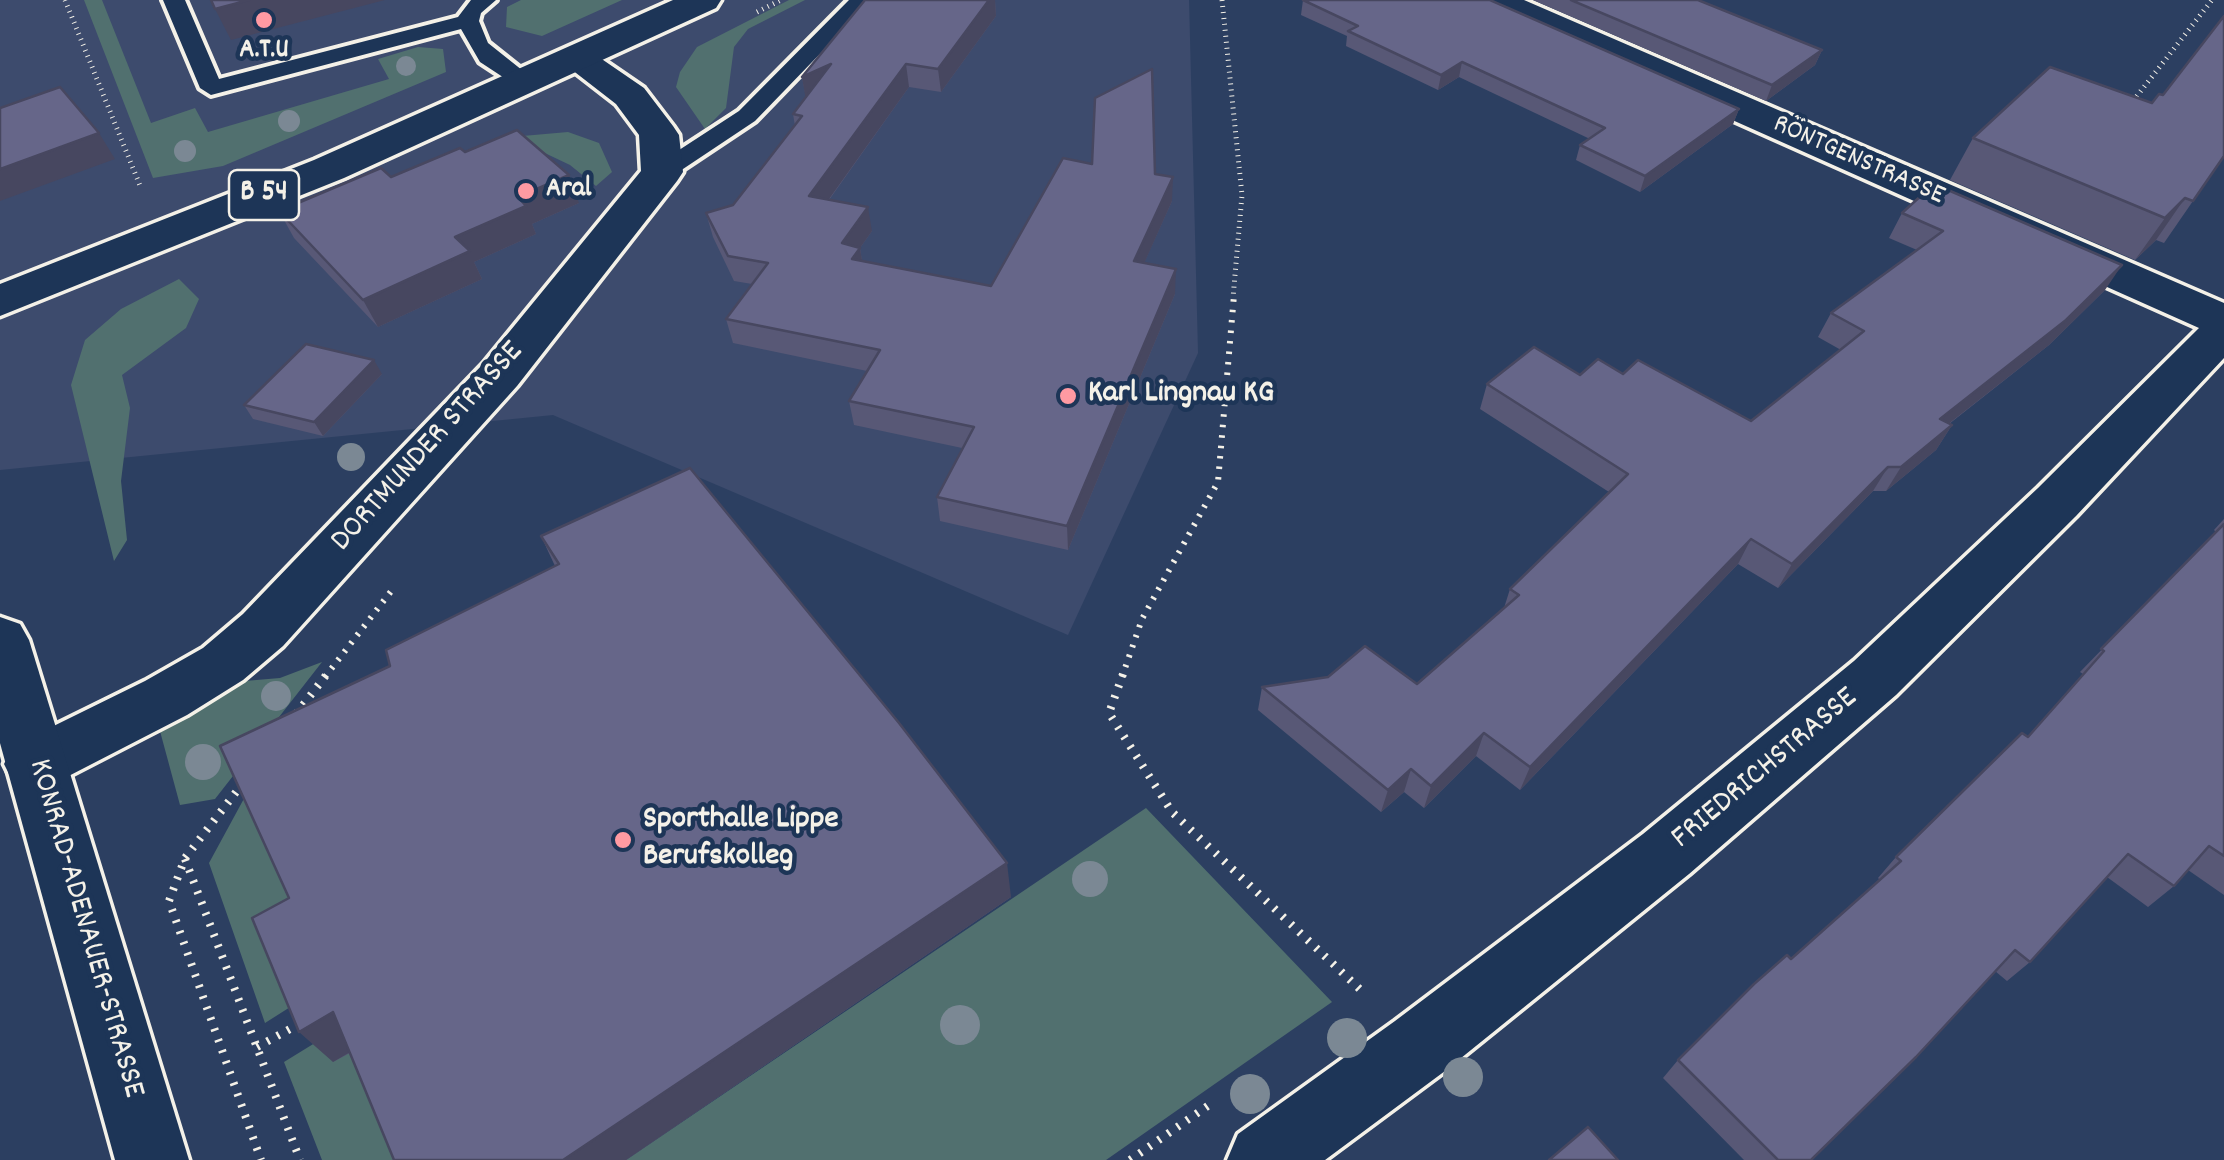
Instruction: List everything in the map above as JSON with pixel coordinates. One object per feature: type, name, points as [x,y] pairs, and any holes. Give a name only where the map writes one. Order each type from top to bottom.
[{"type":"street","name":"B 54","points":[[0,301],[329,169],[703,0]]},
{"type":"street","name":"RÖNTGENSTRASSE","points":[[1494,0],[2217,347]]},
{"type":"street","points":[[578,59],[630,96],[659,135],[662,172]]},
{"type":"street","name":"DORTMUNDER STRASSE","points":[[35,764],[166,698],[222,664],[276,616],[500,375],[662,172]]},
{"type":"street","name":"FRIEDRICHSTRASSE","points":[[1264,1160],[1420,1046],[1666,854],[1874,678],[2217,347]]},
{"type":"street","name":"KONRAD-ADENAUER-STRASSE","points":[[0,640],[152,1160]]},
{"type":"lane","points":[[174,0],[211,88],[468,21]]},
{"type":"lane","points":[[484,0],[472,10],[468,21],[488,57],[526,82]]},
{"type":"lane","points":[[662,172],[747,116],[861,0]]},
{"type":"path","points":[[65,0],[142,191]]},
{"type":"path","points":[[1222,0],[1242,195],[1218,482],[1142,620],[1109,713],[1172,812],[1420,1046]]},
{"type":"path","points":[[2122,115],[2212,0]]},
{"type":"path","points":[[293,718],[401,579]]},
{"type":"path","points":[[245,780],[185,858],[169,901],[261,1160]]},
{"type":"path","points":[[185,858],[300,1160]]},
{"type":"path","points":[[257,1047],[314,1016]]},
{"type":"shaded area","points":[[0,0],[1189,0],[1198,353],[1068,635],[553,415],[0,470]]},
{"type":"green space","points":[[84,0],[102,0],[151,123],[195,108],[208,132],[389,79],[378,59],[418,47],[443,49],[446,72],[223,166],[153,178]]},
{"type":"green space","points":[[521,0],[622,0],[542,36],[506,27],[507,7]]},
{"type":"green space","points":[[789,0],[805,0],[748,29],[734,47],[726,108],[705,129],[676,87],[680,72],[697,47]]},
{"type":"green space","points":[[568,132],[599,143],[612,172],[596,186],[570,165],[511,137]]},
{"type":"green space","points":[[179,279],[199,299],[186,328],[122,375],[130,408],[121,481],[127,540],[114,561],[71,385],[85,340],[121,309]]},
{"type":"green space","points":[[322,662],[215,799],[180,805],[157,720],[233,682],[280,678]]},
{"type":"green space","points":[[253,782],[322,932],[306,997],[265,1023],[209,863]]},
{"type":"green space","points":[[1146,808],[1332,1002],[1106,1160],[626,1160]]},
{"type":"green space","points":[[323,1038],[366,1043],[415,1160],[322,1160],[284,1062]]},
{"type":"building","points":[[211,0],[249,0],[215,9]]},
{"type":"building","points":[[865,0],[989,0],[938,69],[906,64],[809,196],[868,207],[842,243],[860,248],[852,259],[991,286],[1063,158],[1092,164],[1095,98],[1152,69],[1155,174],[1173,177],[1134,261],[1176,269],[1067,526],[937,497],[974,427],[849,401],[880,350],[726,319],[768,263],[728,256],[706,213],[733,205],[802,116],[793,114],[831,64],[802,77]]},
{"type":"building","points":[[1303,0],[1490,0],[1739,109],[1645,176],[1580,145],[1605,128],[1462,62],[1441,75],[1348,31],[1358,26]]},
{"type":"building","points":[[1571,0],[1698,0],[1822,50],[1772,85]]},
{"type":"building","points":[[2224,16],[2224,156],[2193,201],[2185,198],[2165,218],[1973,138],[2050,67],[2152,103],[2159,94],[2163,95]]},
{"type":"building","points":[[60,87],[99,133],[0,169],[0,108]]},
{"type":"building","points":[[517,130],[569,175],[518,197],[526,206],[455,237],[470,251],[363,300],[279,211],[381,168],[391,177],[460,148],[465,152]]},
{"type":"building","points":[[1934,184],[2122,265],[2066,320],[1940,419],[1952,425],[1901,467],[1888,467],[1792,564],[1751,539],[1530,767],[1484,733],[1431,786],[1411,769],[1388,790],[1262,687],[1328,677],[1365,646],[1417,684],[1519,595],[1510,589],[1628,474],[1487,384],[1534,347],[1580,375],[1598,359],[1623,374],[1638,360],[1751,421],[1864,331],[1831,313],[1943,231],[1902,213]]},
{"type":"building","points":[[306,344],[374,360],[314,422],[244,405]]},
{"type":"building","name":"Sporthalle Lippe Berufskolleg","points":[[690,468],[899,723],[1007,863],[563,1160],[394,1160],[333,1012],[299,1032],[252,918],[289,898],[220,746],[390,666],[386,650],[559,564],[541,536]]},
{"type":"building","points":[[2224,524],[2224,856],[2209,846],[2174,886],[2128,854],[2030,962],[2015,950],[1916,1057],[1811,1160],[1778,1160],[1678,1060],[1754,984],[1787,955],[1791,959],[1901,861],[1896,857],[2022,733],[2028,737],[2104,651],[2101,649]]},
{"type":"building","points":[[1588,1127],[1618,1160],[1549,1160]]},
{"type":"place","name":"A.T.U","points":[[264,20]]},
{"type":"place","name":"Aral","points":[[526,191]]},
{"type":"place","name":"Karl Lingnau KG","points":[[1068,396]]},
{"type":"place","name":"Sporthalle Lippe Berufskolleg","points":[[623,840]]}]
